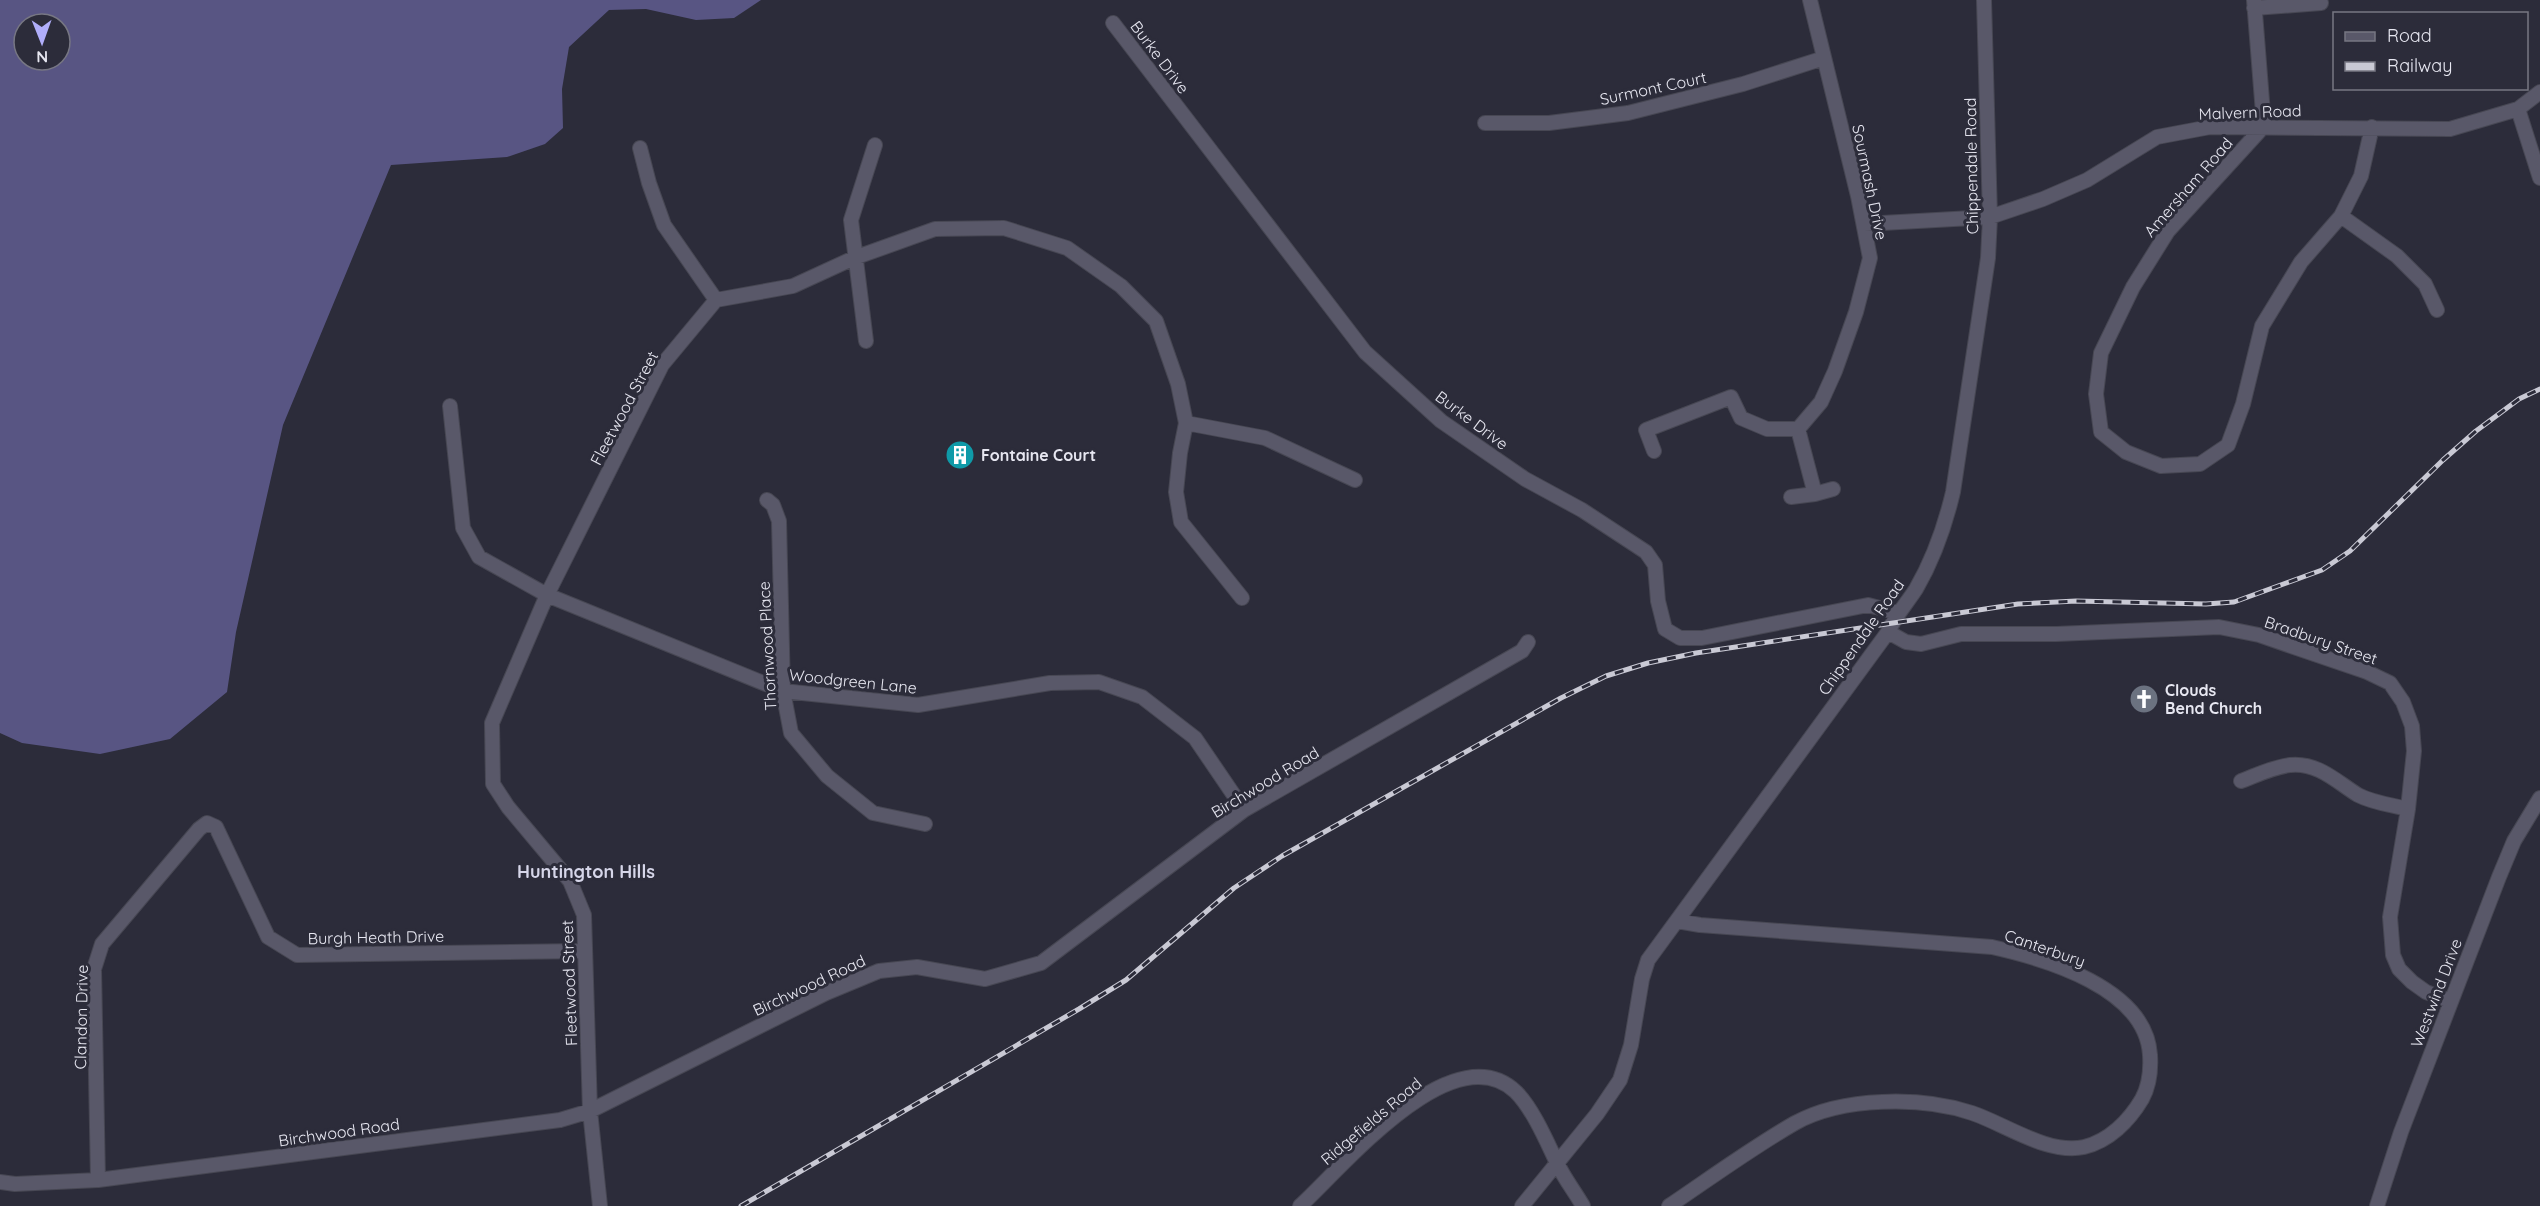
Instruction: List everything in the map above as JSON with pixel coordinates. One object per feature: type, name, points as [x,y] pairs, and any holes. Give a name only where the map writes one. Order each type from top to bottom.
[{"type":"street","name":"Sourmash Drive","points":[[1798,429],[1821,402],[1856,312],[1870,258],[1864,224],[1810,0]]},
{"type":"street","name":"Chippendale Road","points":[[1522,1206],[1611,1096],[1620,1080],[1631,1045],[1642,979],[1648,960],[1888,632],[1898,613],[1916,589],[1934,555],[1945,526],[1953,492],[1988,258],[1990,217],[1987,0]]},
{"type":"street","points":[[2264,126],[2254,4],[2321,3]]},
{"type":"street","name":"Burke Drive","points":[[1113,23],[1365,352],[1441,421],[1525,480],[1581,510],[1646,552],[1655,565],[1658,601],[1665,628],[1680,638],[1702,638],[1868,605],[1898,613]]},
{"type":"street","name":"Surmont Court","points":[[1485,123],[1549,123],[1628,113],[1743,84],[1824,58]]},
{"type":"street","name":"Malvern Road","points":[[1864,224],[1990,217],[2043,199],[2087,180],[2157,137],[2210,127],[2450,129],[2518,109],[2540,92]]},
{"type":"street","points":[[2518,109],[2540,178]]},
{"type":"street","name":"Amersham Road","points":[[2264,126],[2168,231],[2133,287],[2101,353],[2096,394],[2101,432],[2126,452],[2161,466],[2200,464],[2228,445],[2243,404],[2262,326],[2301,262],[2341,216],[2361,176],[2372,127]]},
{"type":"street","points":[[866,341],[851,220],[874,145]]},
{"type":"street","points":[[640,148],[649,183],[664,225],[716,300],[793,286],[854,258],[935,229],[1004,228],[1067,248],[1122,286],[1156,321],[1178,384],[1186,423],[1176,492],[1181,522],[1242,598]]},
{"type":"street","points":[[2341,216],[2397,256],[2425,284],[2437,310]]},
{"type":"street","name":"Fleetwood Street","points":[[600,1206],[590,1111],[584,915],[570,881],[508,807],[493,784],[492,723],[547,595],[662,365],[716,300]]},
{"type":"street","points":[[1654,452],[1646,430],[1731,397],[1741,418],[1767,429],[1798,429],[1815,494]]},
{"type":"street","name":"Woodgreen Lane","points":[[450,406],[463,528],[479,557],[547,595],[783,692],[918,705],[1050,683],[1100,682],[1142,697],[1195,738],[1244,810]]},
{"type":"street","points":[[1186,423],[1265,438],[1355,480]]},
{"type":"street","points":[[1791,497],[1833,489]]},
{"type":"street","name":"Thornwood Place","points":[[767,500],[773,505],[779,521],[783,692],[790,733],[827,776],[873,813],[925,824]]},
{"type":"street","name":"Bradbury Street","points":[[1888,632],[1906,642],[1921,644],[1961,634],[2056,634],[2218,627],[2259,635],[2367,672],[2390,683],[2403,702],[2412,726],[2414,752],[2408,809],[2390,917],[2393,955],[2399,969],[2412,982],[2426,992],[2450,1001]]},
{"type":"street","name":"Birchwood Road","points":[[98,1180],[560,1120],[590,1111],[826,993],[879,971],[917,967],[985,979],[1041,963],[1244,810],[1522,651],[1528,642]]},
{"type":"street","points":[[2241,781],[2272,769],[2292,765],[2308,767],[2324,772],[2371,800],[2408,809]]},
{"type":"street","name":"Westwind Drive","points":[[2377,1206],[2401,1132],[2450,1001],[2514,841],[2540,798]]},
{"type":"street","name":"Burgh Heath Drive","points":[[207,823],[216,827],[268,937],[297,955],[584,951]]},
{"type":"street","name":"Clandon Drive","points":[[98,1180],[94,969],[102,944],[199,829],[207,823]]},
{"type":"street","name":"Canterbury","points":[[1669,1206],[1795,1123],[1831,1110],[1853,1106],[1897,1102],[1925,1103],[1972,1113],[2039,1141],[2066,1148],[2083,1147],[2113,1132],[2126,1122],[2144,1095],[2150,1062],[2150,1048],[2145,1033],[2136,1015],[2122,1002],[2082,977],[2023,954],[1992,947],[1700,925],[1677,921]]},
{"type":"street","name":"Ridgefields Road","points":[[1300,1206],[1330,1175],[1412,1105],[1434,1089],[1471,1077],[1486,1078],[1502,1083],[1515,1092],[1550,1144],[1557,1163],[1583,1206]]},
{"type":"street","points":[[0,1182],[15,1184],[98,1180]]},
{"type":"shaded area","points":[[0,0],[761,0],[734,18],[696,20],[646,9],[609,10],[569,47],[562,89],[563,128],[545,144],[507,157],[391,165],[283,425],[236,632],[227,692],[170,739],[100,754],[22,743],[0,733]]},
{"type":"railway","points":[[741,1206],[1126,980],[1234,888],[1282,856],[1561,698],[1606,676],[1648,663],[1696,653],[2018,604],[2076,601],[2206,604],[2234,602],[2322,570],[2350,551],[2476,431],[2519,399],[2540,389]]},
{"type":"place","name":"Fontaine Court","points":[[960,455]]},
{"type":"place","name":"Clouds Bend Church","points":[[2144,699]]},
{"type":"district","name":"Huntington Hills","points":[[586,871]]}]
